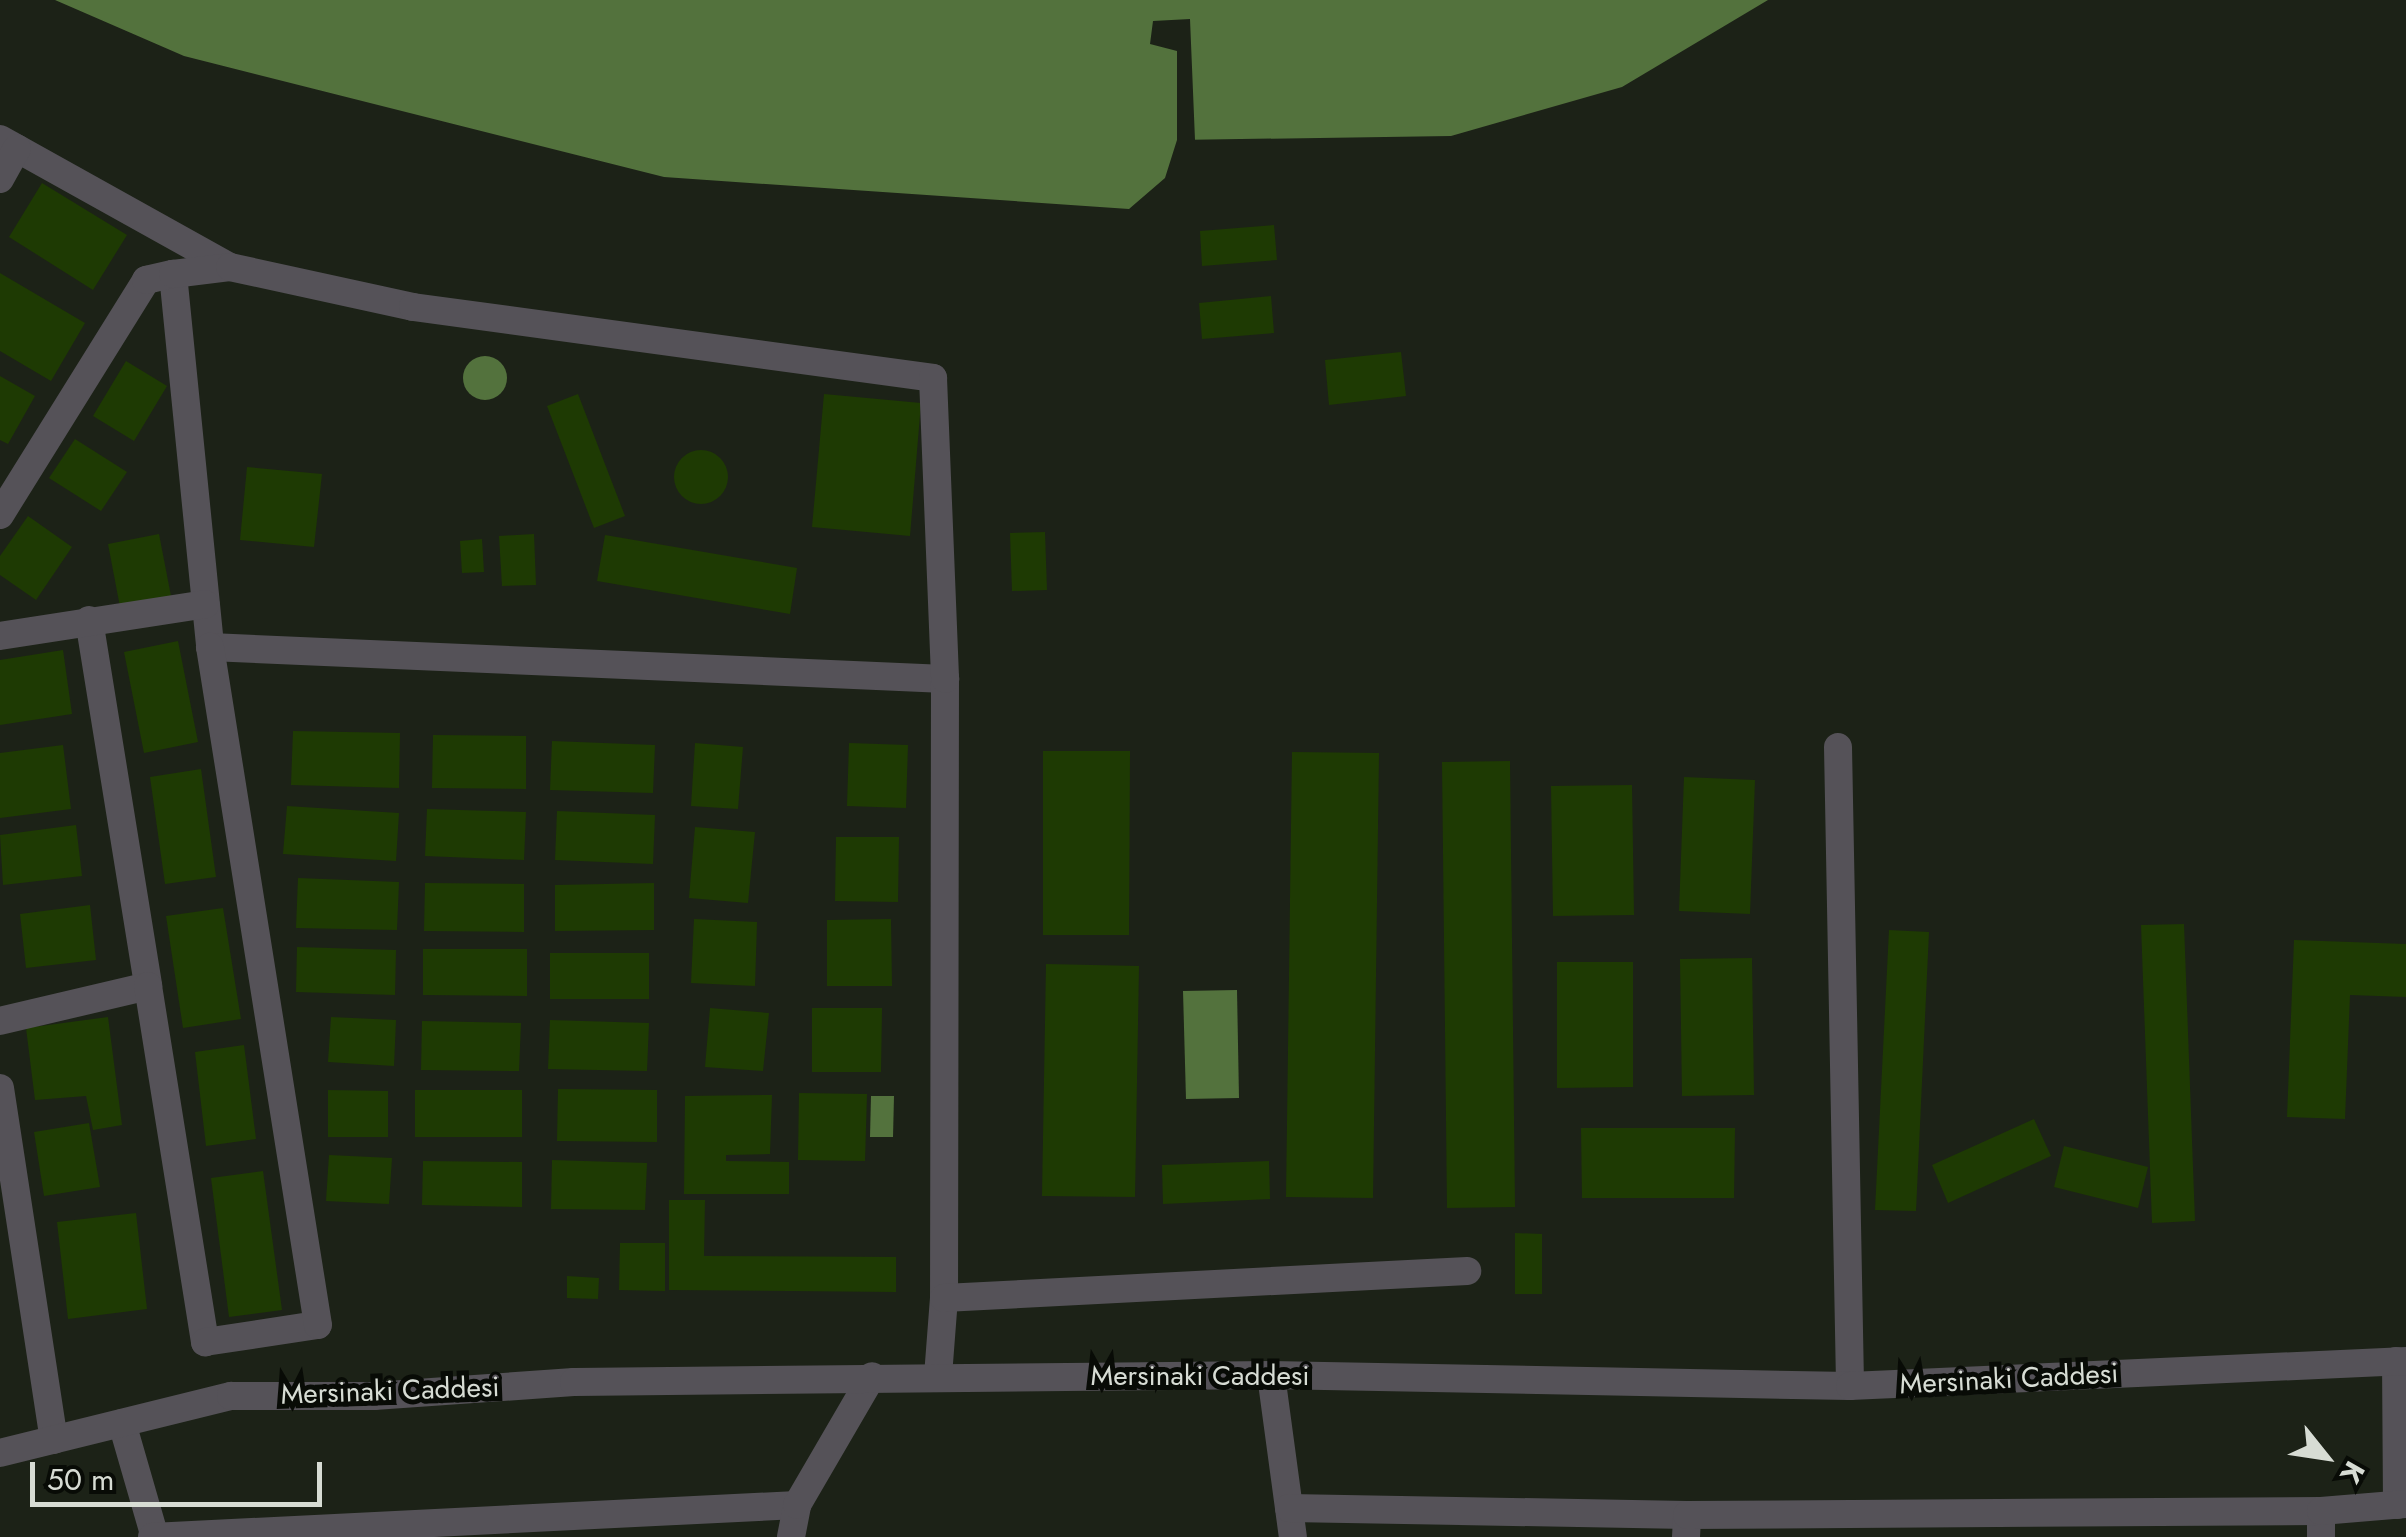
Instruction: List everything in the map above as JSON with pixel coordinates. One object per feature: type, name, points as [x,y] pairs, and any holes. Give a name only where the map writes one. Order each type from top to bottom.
[{"type":"street","points":[[0,179],[8,143],[230,268],[412,307],[932,378],[944,679],[944,1298],[938,1376]]},
{"type":"street","points":[[0,516],[8,487],[146,280],[230,268]]},
{"type":"street","points":[[89,620],[205,1342],[318,1325],[210,647],[173,274]]},
{"type":"street","points":[[0,636],[206,604]]},
{"type":"street","points":[[210,647],[944,679]]},
{"type":"street","points":[[1838,747],[1850,1386]]},
{"type":"street","points":[[0,1021],[148,986]]},
{"type":"street","points":[[0,1088],[54,1440]]},
{"type":"street","points":[[944,1298],[1466,1270]]},
{"type":"street","points":[[1289,1508],[1686,1526],[2321,1524],[2402,1504],[2401,1361]]},
{"type":"street","name":"Mersinaki Caddesi","points":[[0,1453],[231,1396],[374,1396],[574,1382],[872,1376],[1271,1375],[1850,1386],[2401,1361]]},
{"type":"street","points":[[1271,1375],[1293,1537]]},
{"type":"street","points":[[791,1537],[798,1505],[872,1376]]},
{"type":"street","points":[[122,1423],[154,1537],[798,1505]]},
{"type":"shaded area","points":[[55,0],[1768,0],[1622,87],[1451,136],[1177,140],[1165,178],[1129,209],[664,177],[184,56]]},
{"type":"shaded area","points":[[485,356],[500,363],[507,378],[500,393],[485,400],[470,393],[463,378],[470,363]]},
{"type":"shaded area","points":[[1237,990],[1239,1098],[1186,1099],[1183,991]]},
{"type":"shaded area","points":[[871,1096],[894,1096],[893,1137],[870,1137]]},
{"type":"pier","points":[[1190,19],[1195,140],[1177,140],[1177,51],[1150,44],[1153,21]]},
{"type":"building","points":[[42,183],[127,235],[93,290],[9,237]]},
{"type":"building","points":[[1274,225],[1277,260],[1202,266],[1200,231]]},
{"type":"building","points":[[0,273],[85,323],[51,381],[0,351]]},
{"type":"building","points":[[1271,296],[1274,333],[1202,339],[1199,303]]},
{"type":"building","points":[[1401,352],[1406,396],[1329,405],[1325,360]]},
{"type":"building","points":[[126,361],[167,386],[134,441],[93,416]]},
{"type":"building","points":[[0,376],[35,396],[8,444],[0,440]]},
{"type":"building","points":[[578,394],[625,516],[594,528],[547,406]]},
{"type":"building","points":[[824,394],[921,403],[910,536],[812,527]]},
{"type":"building","points":[[75,439],[127,472],[101,511],[49,478]]},
{"type":"building","points":[[701,450],[720,458],[728,477],[720,496],[701,504],[682,496],[674,477],[682,458]]},
{"type":"building","points":[[247,467],[322,474],[314,547],[240,540]]},
{"type":"building","points":[[28,516],[72,547],[36,600],[0,575],[0,556]]},
{"type":"building","points":[[1045,532],[1047,590],[1012,591],[1010,533]]},
{"type":"building","points":[[159,534],[171,596],[120,607],[108,544]]},
{"type":"building","points":[[534,534],[536,585],[502,586],[499,536]]},
{"type":"building","points":[[605,535],[797,568],[790,614],[597,581]]},
{"type":"building","points":[[482,539],[484,572],[462,573],[460,541]]},
{"type":"building","points":[[178,641],[198,742],[144,753],[124,652]]},
{"type":"building","points":[[63,650],[72,714],[0,725],[0,660]]},
{"type":"building","points":[[293,731],[400,733],[399,788],[291,785]]},
{"type":"building","points":[[433,735],[526,736],[526,789],[432,788]]},
{"type":"building","points":[[552,741],[655,745],[653,793],[550,790]]},
{"type":"building","points":[[695,743],[743,747],[738,809],[691,806]]},
{"type":"building","points":[[849,743],[908,745],[906,808],[847,806]]},
{"type":"building","points":[[63,745],[71,809],[0,818],[0,753]]},
{"type":"building","points":[[1043,751],[1130,751],[1129,935],[1043,935]]},
{"type":"building","points":[[1292,752],[1379,753],[1373,1198],[1286,1197]]},
{"type":"building","points":[[1510,761],[1515,1207],[1447,1208],[1442,762]]},
{"type":"building","points":[[201,769],[216,877],[165,884],[150,777]]},
{"type":"building","points":[[1684,777],[1755,780],[1750,914],[1679,911]]},
{"type":"building","points":[[1632,785],[1634,915],[1553,916],[1551,786]]},
{"type":"building","points":[[287,806],[399,813],[396,861],[283,854]]},
{"type":"building","points":[[427,809],[526,812],[524,860],[425,856]]},
{"type":"building","points":[[557,811],[655,815],[653,864],[555,860]]},
{"type":"building","points":[[76,825],[82,876],[3,885],[0,835]]},
{"type":"building","points":[[695,827],[755,832],[748,903],[689,898]]},
{"type":"building","points":[[836,837],[899,837],[898,902],[835,901]]},
{"type":"building","points":[[298,878],[399,882],[397,930],[296,928]]},
{"type":"building","points":[[425,883],[524,884],[524,932],[424,931]]},
{"type":"building","points":[[654,883],[654,930],[555,931],[555,885]]},
{"type":"building","points":[[90,905],[96,960],[26,968],[20,914]]},
{"type":"building","points":[[223,908],[241,1019],[183,1028],[166,916]]},
{"type":"building","points":[[694,919],[757,922],[755,986],[691,983]]},
{"type":"building","points":[[891,919],[892,986],[827,986],[827,920]]},
{"type":"building","points":[[2184,924],[2195,1221],[2152,1223],[2141,925]]},
{"type":"building","points":[[1889,930],[1929,932],[1916,1211],[1875,1210]]},
{"type":"building","points":[[2294,940],[2406,944],[2406,997],[2350,995],[2345,1119],[2287,1117]]},
{"type":"building","points":[[297,947],[396,950],[395,995],[296,992]]},
{"type":"building","points":[[423,949],[527,949],[527,996],[423,995]]},
{"type":"building","points":[[550,953],[649,953],[649,999],[550,999]]},
{"type":"building","points":[[1752,958],[1754,1095],[1682,1096],[1680,959]]},
{"type":"building","points":[[1557,962],[1633,962],[1633,1087],[1557,1088]]},
{"type":"building","points":[[1046,964],[1139,966],[1135,1197],[1042,1196]]},
{"type":"building","points":[[710,1008],[769,1013],[763,1071],[705,1067]]},
{"type":"building","points":[[812,1008],[882,1008],[881,1072],[812,1072]]},
{"type":"building","points":[[108,1017],[122,1125],[93,1130],[86,1096],[35,1100],[26,1028]]},
{"type":"building","points":[[331,1017],[396,1020],[394,1066],[328,1062]]},
{"type":"building","points":[[550,1020],[649,1023],[647,1071],[548,1069]]},
{"type":"building","points":[[422,1021],[521,1023],[519,1071],[421,1070]]},
{"type":"building","points":[[244,1045],[256,1139],[206,1146],[195,1052]]},
{"type":"building","points":[[558,1089],[657,1090],[657,1142],[557,1141]]},
{"type":"building","points":[[328,1090],[388,1091],[388,1137],[328,1137]]},
{"type":"building","points":[[415,1090],[522,1090],[522,1137],[415,1137]]},
{"type":"building","points":[[799,1093],[867,1094],[865,1161],[798,1160]]},
{"type":"building","points":[[772,1095],[770,1154],[726,1155],[726,1161],[789,1162],[789,1194],[684,1194],[685,1096]]},
{"type":"building","points":[[2034,1119],[2051,1156],[1948,1203],[1932,1165]]},
{"type":"building","points":[[89,1123],[100,1187],[44,1196],[34,1132]]},
{"type":"building","points":[[1581,1128],[1735,1128],[1734,1198],[1582,1198]]},
{"type":"building","points":[[2064,1146],[2148,1167],[2138,1208],[2054,1187]]},
{"type":"building","points":[[329,1155],[392,1158],[389,1204],[326,1201]]},
{"type":"building","points":[[552,1160],[647,1163],[645,1210],[551,1209]]},
{"type":"building","points":[[423,1161],[522,1162],[522,1207],[422,1205]]},
{"type":"building","points":[[1269,1161],[1270,1199],[1163,1204],[1162,1165]]},
{"type":"building","points":[[263,1171],[282,1310],[229,1317],[211,1178]]},
{"type":"building","points":[[669,1200],[705,1200],[704,1256],[896,1257],[896,1292],[669,1290]]},
{"type":"building","points":[[136,1213],[147,1309],[68,1319],[57,1222]]},
{"type":"building","points":[[1515,1233],[1542,1234],[1542,1294],[1515,1294]]},
{"type":"building","points":[[620,1243],[665,1243],[665,1291],[619,1290]]},
{"type":"building","points":[[567,1276],[599,1278],[598,1299],[567,1298]]}]
